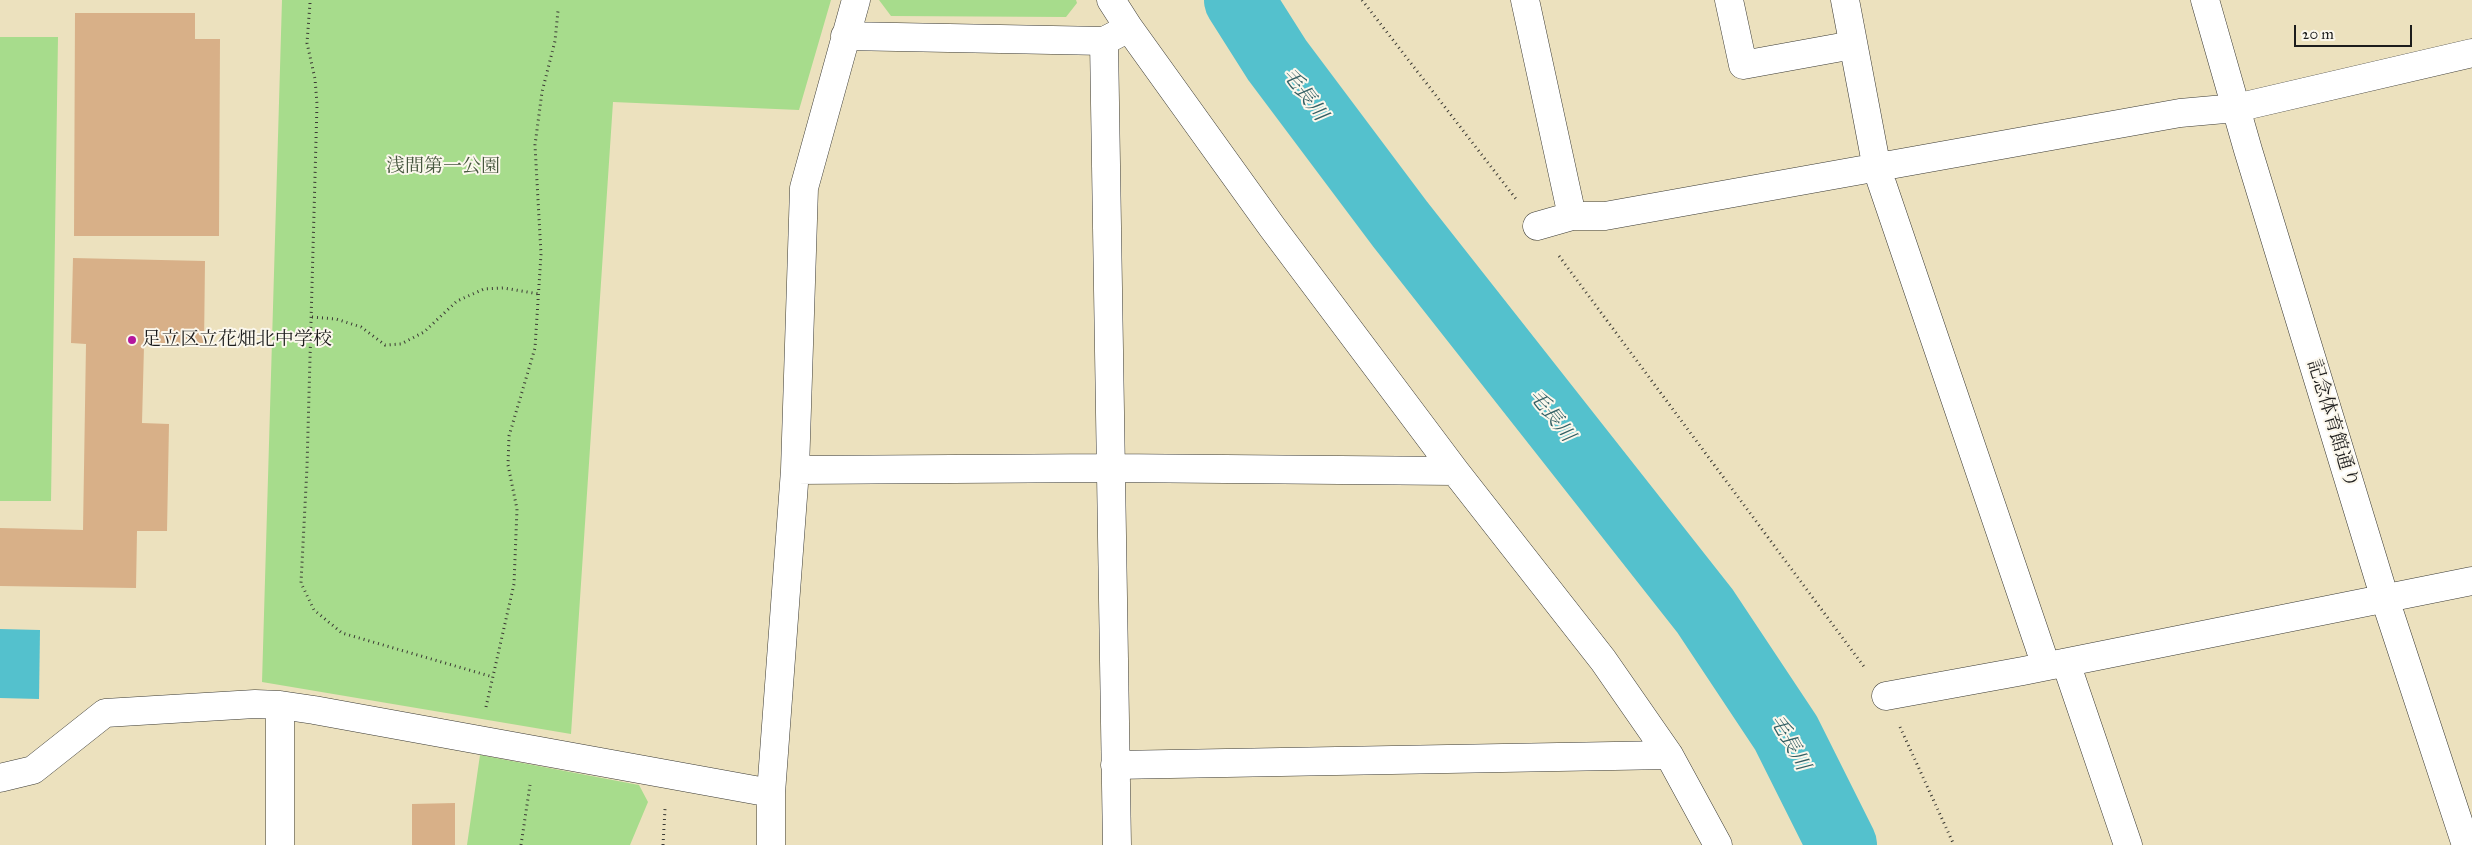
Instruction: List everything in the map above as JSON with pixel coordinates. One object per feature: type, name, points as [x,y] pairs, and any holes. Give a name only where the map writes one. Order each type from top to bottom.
[{"type":"street","points":[[771,845],[772,792],[795,470],[804,188],[856,0]]},
{"type":"street","points":[[1111,0],[1129,28],[1278,235],[1456,471],[1603,660],[1670,755],[1718,845]]},
{"type":"street","points":[[1525,0],[1572,216]]},
{"type":"street","points":[[1730,0],[1743,65],[1853,45]]},
{"type":"street","points":[[1844,0],[1877,168],[2056,664],[2128,845]]},
{"type":"street","name":"記念体育館通り","points":[[2205,0],[2385,599],[2466,845]]},
{"type":"street","points":[[845,36],[1104,42],[1129,28]]},
{"type":"street","points":[[1104,42],[1117,845]]},
{"type":"street","points":[[1537,226],[1572,216],[1605,216],[2180,113],[2236,108],[2472,53]]},
{"type":"street","points":[[795,470],[1110,468],[1456,471]]},
{"type":"street","points":[[1886,696],[2472,581]]},
{"type":"street","points":[[0,778],[33,770],[105,714],[255,704],[280,705],[772,792]]},
{"type":"street","points":[[280,705],[280,845]]},
{"type":"street","points":[[1116,765],[1670,755]]},
{"type":"path","points":[[1362,0],[1537,226],[1886,696],[1954,845]]},
{"type":"path","points":[[310,3],[307,43],[315,78],[317,104],[312,317],[301,583],[314,610],[342,633],[493,678]]},
{"type":"path","points":[[479,740],[514,584],[517,510],[508,465],[509,436],[535,348],[541,254],[535,145],[542,92],[554,42],[558,11]]},
{"type":"path","points":[[312,317],[336,319],[361,327],[385,345],[401,344],[424,332],[457,301],[484,289],[504,288],[539,294]]},
{"type":"path","points":[[521,845],[536,750]]},
{"type":"green space","name":"浅間第一公園","points":[[282,0],[831,0],[799,110],[613,102],[571,734],[262,682]]},
{"type":"green space","points":[[879,0],[1076,0],[1077,3],[1066,17],[891,16]]},
{"type":"green space","points":[[0,37],[58,37],[51,501],[0,501]]},
{"type":"green space","points":[[480,755],[639,785],[648,802],[630,845],[467,845]]},
{"type":"water","points":[[0,629],[40,630],[39,699],[0,698]]},
{"type":"building","points":[[75,13],[195,13],[195,39],[220,39],[219,236],[74,236]]},
{"type":"building","points":[[73,258],[205,261],[204,347],[144,346],[142,423],[169,424],[167,531],[137,531],[136,588],[0,586],[0,528],[83,530],[86,344],[71,343]]},
{"type":"building","points":[[455,803],[455,845],[412,845],[412,804]]},
{"type":"waterway","name":"毛長川","points":[[1239,0],[1277,60],[1400,224],[1705,611],[1786,733],[1842,845]]},
{"type":"place","name":"足立区立花畑北中学校","points":[[132,340]]}]
